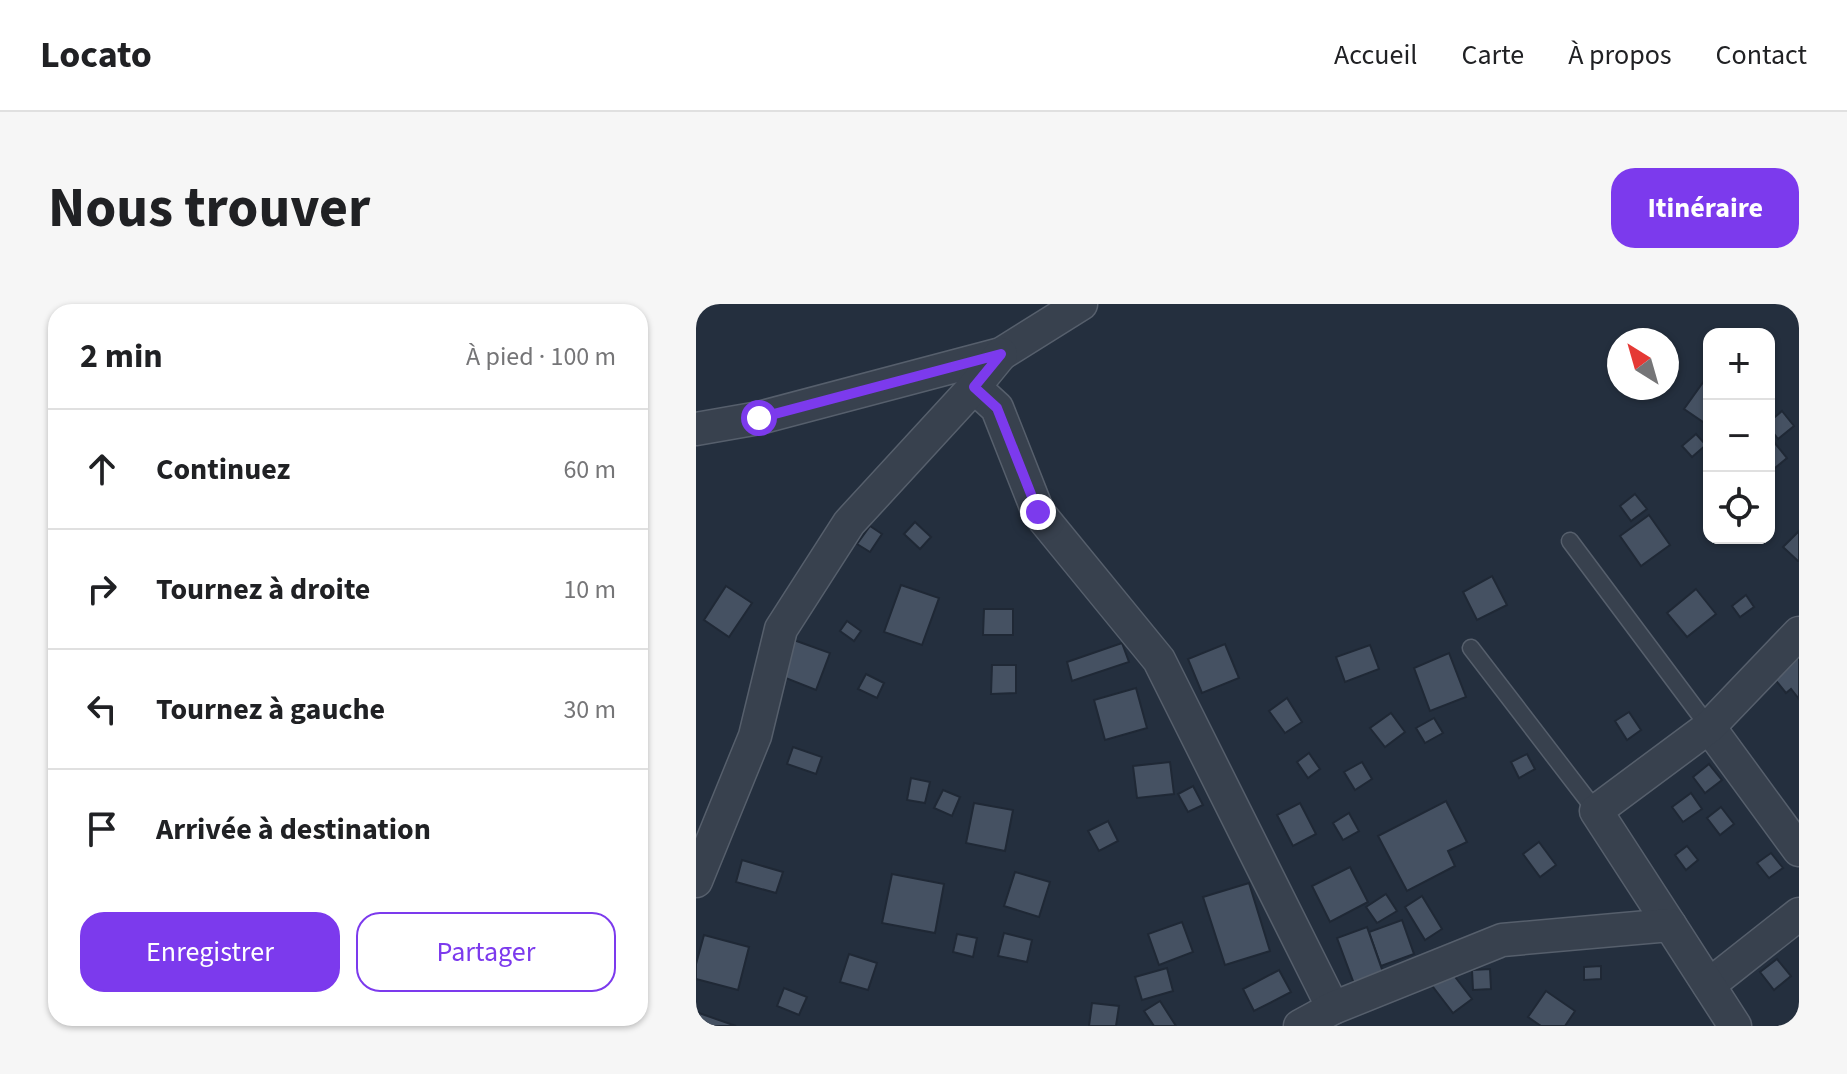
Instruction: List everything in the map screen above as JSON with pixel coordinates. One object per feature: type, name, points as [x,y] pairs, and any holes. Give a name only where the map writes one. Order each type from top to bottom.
[{"type":"street","points":[[696,429],[759,418],[1001,354],[1081,304]]},
{"type":"street","points":[[696,881],[755,736],[781,629],[849,523],[1001,354]]},
{"type":"street","points":[[974,387],[997,408],[1038,512],[1159,660],[1333,1008]]},
{"type":"street","points":[[1735,1026],[1596,811],[1709,727],[1799,633]]},
{"type":"street","points":[[1709,727],[1799,850]]},
{"type":"street","points":[[1709,985],[1799,914]]},
{"type":"street","points":[[1300,1026],[1333,1008],[1502,940],[1670,925]]},
{"type":"lane","points":[[1570,541],[1709,727]]},
{"type":"lane","points":[[1471,648],[1596,811]]},
{"type":"building","points":[[1703,382],[1703,422],[1684,409]]},
{"type":"building","points":[[1782,411],[1794,426],[1778,439],[1775,435],[1775,417]]},
{"type":"building","points":[[1696,434],[1703,442],[1703,448],[1692,457],[1682,446]]},
{"type":"building","points":[[1775,443],[1787,458],[1775,468]]},
{"type":"building","points":[[1635,494],[1647,509],[1631,521],[1620,506]]},
{"type":"building","points":[[1649,515],[1670,545],[1641,566],[1620,536]]},
{"type":"building","points":[[915,522],[931,537],[920,549],[904,534]]},
{"type":"building","points":[[870,526],[882,534],[870,552],[857,544]]},
{"type":"building","points":[[1799,531],[1799,561],[1798,561],[1783,547]]},
{"type":"building","points":[[1492,576],[1507,605],[1477,620],[1463,592]]},
{"type":"building","points":[[901,585],[939,598],[922,645],[884,632]]},
{"type":"building","points":[[726,586],[752,603],[729,637],[704,620]]},
{"type":"building","points":[[1696,589],[1716,614],[1687,637],[1667,613]]},
{"type":"building","points":[[1746,595],[1754,607],[1740,617],[1732,606]]},
{"type":"building","points":[[984,609],[1013,609],[1013,635],[983,635]]},
{"type":"building","points":[[847,621],[861,631],[854,641],[840,631]]},
{"type":"building","points":[[791,639],[830,653],[816,690],[778,675]]},
{"type":"building","points":[[1122,643],[1129,662],[1072,681],[1067,662]]},
{"type":"building","points":[[1225,644],[1239,678],[1202,693],[1188,659]]},
{"type":"building","points":[[1370,645],[1379,669],[1345,682],[1336,657]]},
{"type":"building","points":[[1449,653],[1466,697],[1430,711],[1414,668]]},
{"type":"building","points":[[1799,656],[1799,699],[1791,689],[1786,693],[1773,677]]},
{"type":"building","points":[[992,665],[1016,665],[1016,693],[991,694]]},
{"type":"building","points":[[866,674],[884,683],[877,698],[858,689]]},
{"type":"building","points":[[1136,688],[1147,728],[1105,740],[1094,700]]},
{"type":"building","points":[[1287,698],[1302,722],[1285,733],[1269,711]]},
{"type":"building","points":[[1629,712],[1641,730],[1627,740],[1615,721]]},
{"type":"building","points":[[1391,713],[1405,732],[1385,747],[1370,728]]},
{"type":"building","points":[[1434,718],[1443,733],[1425,743],[1416,728]]},
{"type":"building","points":[[793,747],[822,757],[816,774],[787,764]]},
{"type":"building","points":[[1309,753],[1320,769],[1308,778],[1297,762]]},
{"type":"building","points":[[1527,754],[1535,769],[1519,778],[1511,762]]},
{"type":"building","points":[[1170,762],[1174,794],[1137,798],[1133,766]]},
{"type":"building","points":[[1362,762],[1372,779],[1355,790],[1344,772]]},
{"type":"building","points":[[1709,764],[1722,780],[1705,793],[1693,777]]},
{"type":"building","points":[[911,778],[930,782],[925,803],[907,800]]},
{"type":"building","points":[[1193,786],[1203,805],[1188,812],[1178,794]]},
{"type":"building","points":[[943,790],[960,797],[952,816],[934,808]]},
{"type":"building","points":[[1691,793],[1702,809],[1683,822],[1672,807]]},
{"type":"building","points":[[1446,801],[1467,842],[1448,851],[1455,866],[1407,891],[1378,836]]},
{"type":"building","points":[[974,803],[1013,810],[1005,851],[966,843]]},
{"type":"building","points":[[1300,803],[1316,834],[1293,846],[1277,815]]},
{"type":"building","points":[[1721,807],[1734,824],[1720,835],[1707,818]]},
{"type":"building","points":[[1349,813],[1359,831],[1343,840],[1333,823]]},
{"type":"building","points":[[1108,821],[1118,841],[1099,851],[1088,831]]},
{"type":"building","points":[[1539,842],[1556,865],[1540,877],[1523,854]]},
{"type":"building","points":[[1687,846],[1698,860],[1686,870],[1675,855]]},
{"type":"building","points":[[1771,853],[1783,868],[1769,878],[1757,863]]},
{"type":"building","points":[[742,860],[783,872],[776,893],[736,882]]},
{"type":"building","points":[[1350,867],[1368,902],[1330,922],[1312,886]]},
{"type":"building","points":[[1015,872],[1050,882],[1039,917],[1004,906]]},
{"type":"building","points":[[892,874],[944,884],[935,933],[882,923]]},
{"type":"building","points":[[1249,883],[1270,951],[1225,965],[1203,897]]},
{"type":"building","points":[[1386,894],[1397,911],[1377,923],[1366,907]]},
{"type":"building","points":[[1422,896],[1442,929],[1425,940],[1405,907]]},
{"type":"building","points":[[1402,920],[1414,954],[1381,966],[1369,932]]},
{"type":"building","points":[[1182,922],[1193,952],[1159,965],[1148,934]]},
{"type":"building","points":[[1367,927],[1385,978],[1356,989],[1337,938]]},
{"type":"building","points":[[1004,933],[1032,940],[1027,962],[998,956]]},
{"type":"building","points":[[957,934],[977,938],[973,957],[953,952]]},
{"type":"building","points":[[704,935],[749,947],[738,990],[696,979],[696,964]]},
{"type":"building","points":[[849,954],[877,963],[868,990],[840,982]]},
{"type":"building","points":[[1777,959],[1791,976],[1774,990],[1760,972]]},
{"type":"building","points":[[1601,966],[1601,979],[1584,980],[1584,967]]},
{"type":"building","points":[[1167,968],[1173,991],[1142,1000],[1135,977]]},
{"type":"building","points":[[1449,969],[1472,999],[1453,1013],[1430,983]]},
{"type":"building","points":[[1490,969],[1491,989],[1473,990],[1472,970]]},
{"type":"building","points":[[1279,970],[1291,992],[1254,1011],[1243,989]]},
{"type":"building","points":[[784,988],[807,997],[799,1015],[777,1006]]},
{"type":"building","points":[[1546,991],[1575,1011],[1565,1026],[1541,1026],[1528,1017]]},
{"type":"building","points":[[1160,1001],[1176,1026],[1154,1026],[1144,1011]]},
{"type":"building","points":[[1092,1003],[1119,1006],[1116,1026],[1089,1026]]},
{"type":"building","points":[[696,1012],[736,1026],[696,1026]]},
{"type":"route","points":[[759,418],[1001,354],[974,387],[997,408],[1038,512]]}]
